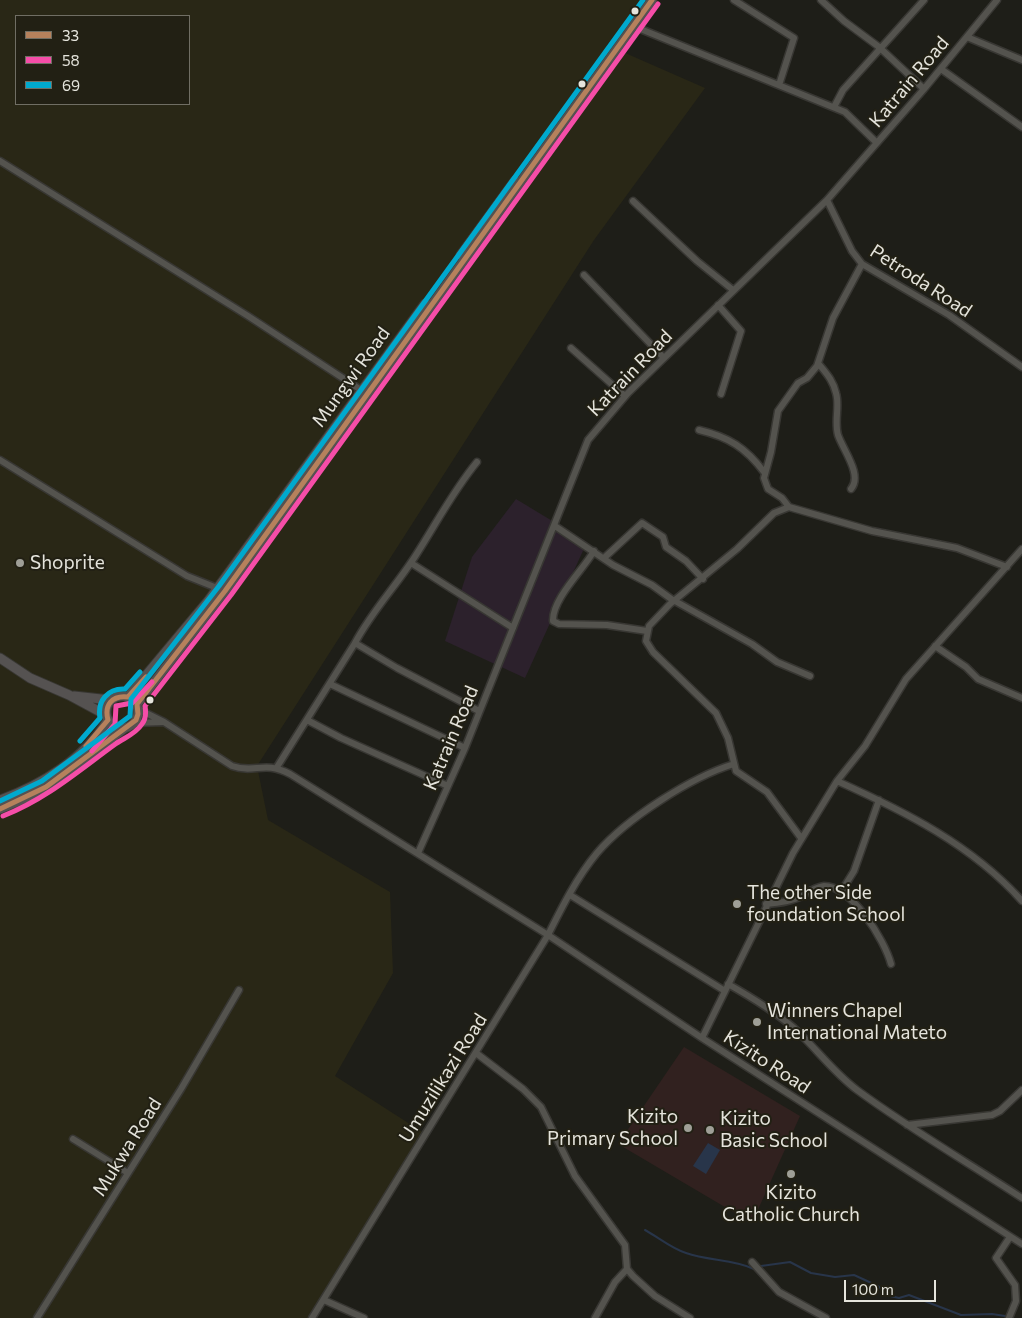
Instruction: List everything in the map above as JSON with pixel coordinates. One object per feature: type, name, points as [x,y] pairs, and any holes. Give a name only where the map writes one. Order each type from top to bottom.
[{"type":"main road","name":"Mungwi Road","points":[[137,707],[231,583],[364,392],[648,0]]},
{"type":"main road","name":"Mungwi Road","points":[[128,697],[217,588],[364,392],[652,0]]},
{"type":"main road","points":[[0,658],[30,678],[69,695],[107,718],[117,728],[125,728]]},
{"type":"main road","points":[[0,809],[29,798],[52,784],[134,723],[137,707],[128,697],[119,696],[110,700],[69,695]]},
{"type":"main road","points":[[0,800],[34,786],[61,769],[98,734],[107,718],[106,707],[110,700]]},
{"type":"street","points":[[734,0],[794,38],[779,85]]},
{"type":"street","points":[[820,0],[844,21],[880,47],[924,89]]},
{"type":"street","points":[[834,107],[843,90],[924,0]]},
{"type":"street","name":"Katrain Road","points":[[418,853],[448,786],[556,526],[584,447],[624,396],[827,200],[941,69],[997,0]]},
{"type":"street","points":[[633,26],[834,107],[851,116],[877,143]]},
{"type":"street","points":[[967,37],[1022,60]]},
{"type":"street","points":[[941,69],[1022,127]]},
{"type":"street","points":[[0,161],[364,392]]},
{"type":"street","name":"Petroda Road","points":[[827,200],[852,251],[862,264],[949,315],[1022,368]]},
{"type":"street","points":[[633,201],[697,261],[733,290]]},
{"type":"street","points":[[862,264],[833,318],[818,364],[811,374],[798,384],[778,412],[771,452],[764,472],[766,487],[782,498],[789,507],[872,531],[957,548],[1007,567]]},
{"type":"street","points":[[584,275],[664,358]]},
{"type":"street","points":[[718,306],[741,331],[721,394]]},
{"type":"street","points":[[571,348],[624,396]]},
{"type":"street","points":[[818,364],[830,378],[837,395],[837,430],[855,476],[855,484],[851,489]]},
{"type":"street","points":[[699,430],[727,438],[751,454],[764,472]]},
{"type":"street","points":[[0,460],[187,576],[217,588]]},
{"type":"street","points":[[137,707],[164,722],[232,766],[240,769],[266,766],[277,768],[372,613],[411,563],[476,462]]},
{"type":"street","points":[[789,507],[774,513],[703,578],[674,601],[647,631],[646,641],[653,652],[716,713],[728,738],[734,764],[739,775],[767,792],[801,838]]},
{"type":"street","points":[[604,558],[639,525],[645,524],[663,537],[666,547],[686,561],[703,578]]},
{"type":"street","points":[[556,526],[604,558],[652,585],[674,601],[752,644],[777,662],[810,676]]},
{"type":"street","points":[[702,1038],[766,904],[801,838],[837,781],[865,746],[906,679],[1022,549]]},
{"type":"street","points":[[594,551],[567,588],[556,610],[553,621],[559,624],[607,626],[647,631]]},
{"type":"street","points":[[411,563],[513,628]]},
{"type":"street","points":[[355,642],[397,668],[479,711]]},
{"type":"street","points":[[935,646],[966,667],[978,679],[1022,698]]},
{"type":"street","points":[[330,684],[464,748]]},
{"type":"street","points":[[307,720],[341,738],[448,786]]},
{"type":"street","points":[[134,723],[164,722]]},
{"type":"street","name":"Umuzilikazi Road","points":[[312,1318],[597,853],[620,832],[662,800],[702,776],[734,764]]},
{"type":"street","name":"Kizito Road","points":[[277,768],[418,853],[548,935],[702,1038],[1022,1244]]},
{"type":"street","points":[[837,781],[879,800],[956,844],[1008,885],[1022,900]]},
{"type":"street","points":[[841,892],[854,871],[879,800]]},
{"type":"street","points":[[766,904],[793,899],[822,886],[833,888],[848,897],[872,925],[885,945],[892,964]]},
{"type":"street","points":[[570,895],[726,988],[780,1017],[842,1078],[907,1125],[1022,1198]]},
{"type":"street","name":"Mukwa Road","points":[[37,1318],[239,990]]},
{"type":"street","points":[[476,1053],[524,1089],[541,1107],[575,1176],[625,1244],[627,1268],[640,1284],[655,1296],[690,1318]]},
{"type":"street","points":[[907,1125],[992,1115],[1000,1111],[1022,1090]]},
{"type":"street","points":[[73,1139],[128,1173]]},
{"type":"street","points":[[1009,1318],[1016,1301],[1015,1285],[996,1258],[1010,1237]]},
{"type":"street","points":[[752,1262],[779,1292],[826,1318]]},
{"type":"street","points":[[595,1318],[615,1282],[627,1268]]},
{"type":"street","points":[[324,1300],[364,1318]]},
{"type":"shaded area","points":[[0,0],[642,0],[607,45],[705,88],[594,240],[257,766],[268,820],[390,892],[393,973],[335,1076],[427,1135],[316,1318],[0,1318]]},
{"type":"shaded area","points":[[516,499],[587,542],[525,678],[445,641],[472,557]]},
{"type":"shaded area","name":"Kizito Basic School","points":[[684,1047],[800,1116],[752,1223],[618,1144]]},
{"type":"water","points":[[708,1143],[720,1150],[706,1174],[693,1166]]},
{"type":"waterway","points":[[645,1230],[670,1246],[694,1256],[738,1263],[754,1269]]},
{"type":"waterway","points":[[761,1266],[790,1262],[811,1273],[835,1277],[854,1275],[878,1286],[890,1296],[899,1298],[909,1295],[961,1315],[992,1314],[1005,1316]]},
{"type":"transit line","name":"69","points":[[0,801],[42,781],[130,716],[131,699],[219,586],[643,0]]},
{"type":"transit line","name":"33","points":[[0,809],[46,787],[136,720],[138,714],[137,704],[225,591],[652,0]]},
{"type":"transit line","name":"58","points":[[3,816],[47,793],[139,728],[145,718],[145,706],[231,595],[658,4]]},
{"type":"transit line","name":"69","points":[[80,741],[100,718],[100,706],[105,697],[109,693],[125,689],[140,672]]},
{"type":"transit line","name":"33","points":[[86,746],[108,720],[107,710],[110,702],[114,699],[128,697],[146,677]]},
{"type":"transit line","name":"58","points":[[92,751],[115,724],[116,706],[132,703],[152,682]]},
{"type":"place","name":"Shoprite","points":[[20,563]]},
{"type":"place","name":"The other Side foundation School","points":[[737,904]]},
{"type":"place","name":"Winners Chapel International Mateto","points":[[757,1022]]},
{"type":"place","name":"Kizito Primary School","points":[[688,1128]]},
{"type":"place","name":"Kizito Basic School","points":[[710,1130]]},
{"type":"place","name":"Kizito Catholic Church","points":[[791,1174]]}]
